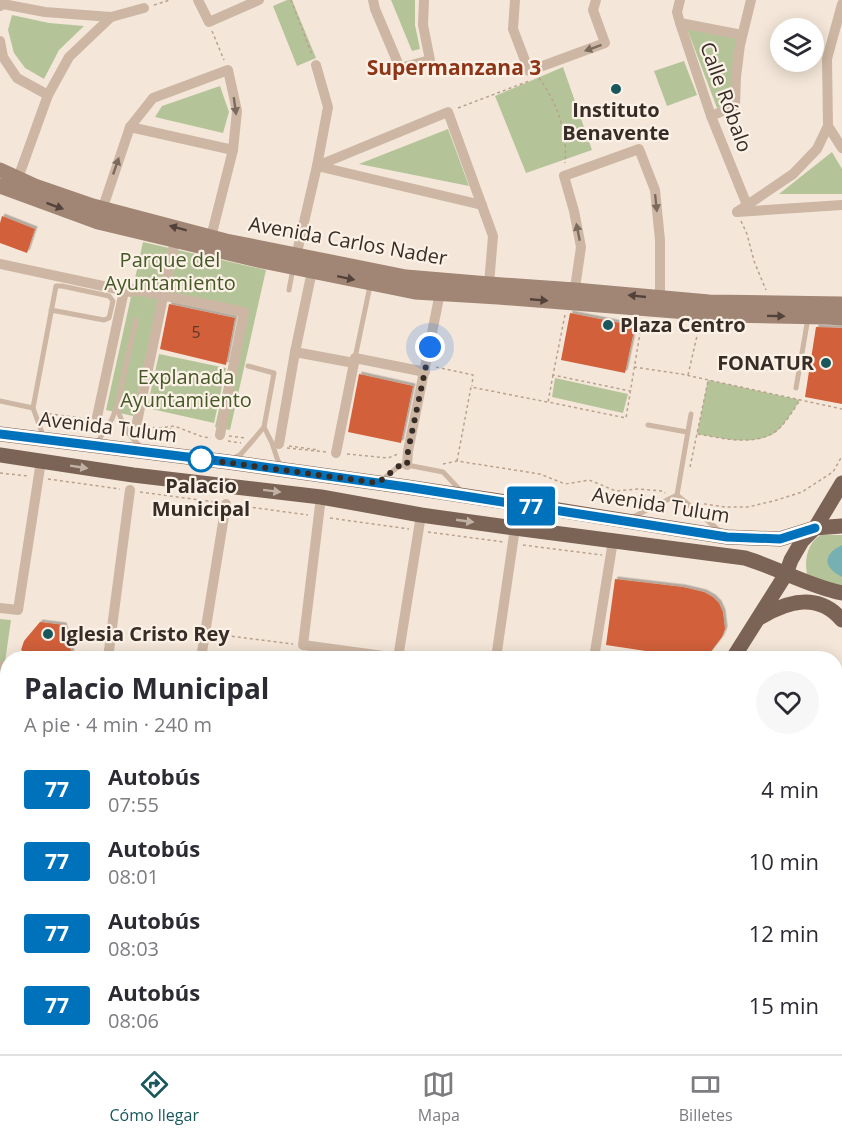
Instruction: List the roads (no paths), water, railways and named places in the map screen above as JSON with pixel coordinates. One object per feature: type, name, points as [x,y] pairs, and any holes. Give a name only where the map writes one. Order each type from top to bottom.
[{"type":"main road","name":"Avenida Tulum","points":[[0,434],[378,483],[727,537],[780,539],[815,528],[842,526]]},
{"type":"main road","name":"Avenida Tulum","points":[[0,455],[133,475],[321,497],[421,514],[514,536],[613,541],[745,558],[804,582],[842,593]]},
{"type":"main road","points":[[738,651],[786,574],[802,541],[815,528],[837,478]]},
{"type":"main road","points":[[759,562],[766,556],[767,539]]},
{"type":"main road","points":[[759,617],[777,607],[794,602],[812,602],[828,608],[842,620]]},
{"type":"street","points":[[198,0],[209,22],[259,0]]},
{"type":"street","points":[[373,0],[400,68],[430,60],[423,25],[424,0]]},
{"type":"street","points":[[515,0],[513,29],[529,76],[605,44],[593,10],[596,0]]},
{"type":"street","name":"Calle Róbalo","points":[[680,0],[677,12],[680,23],[711,116],[747,205]]},
{"type":"street","points":[[711,116],[735,106],[736,77],[742,35],[751,0]]},
{"type":"street","points":[[0,6],[3,4],[45,12],[111,17],[144,8]]},
{"type":"street","points":[[842,4],[827,60],[828,126],[817,149],[793,174],[737,212],[842,206]]},
{"type":"street","points":[[18,178],[48,94],[69,57],[111,17]]},
{"type":"street","points":[[680,23],[742,35]]},
{"type":"street","points":[[0,41],[3,57],[17,78],[48,94]]},
{"type":"street","points":[[295,261],[328,107],[316,65]]},
{"type":"street","points":[[100,215],[130,127],[153,98],[228,70],[237,111],[233,150],[211,237]]},
{"type":"street","points":[[317,166],[448,112],[493,237],[489,285]]},
{"type":"street","points":[[828,126],[842,148]]},
{"type":"street","points":[[130,127],[233,150]]},
{"type":"street","points":[[572,298],[581,247],[564,176],[639,149],[655,190],[660,240],[660,298]]},
{"type":"street","points":[[317,166],[482,205]]},
{"type":"street","name":"Avenida Carlos Nader","points":[[0,171],[100,215],[211,237],[251,252]]},
{"type":"street","name":"Avenida Carlos Nader","points":[[0,186],[175,240],[295,261],[406,277],[489,285],[644,309],[725,315],[842,318]]},
{"type":"street","points":[[137,423],[175,240]]},
{"type":"street","name":"Avenida Carlos Nader","points":[[295,261],[312,271],[415,292],[842,304]]},
{"type":"street","points":[[0,264],[124,291],[131,292],[132,290],[244,312],[220,435]]},
{"type":"street","points":[[279,444],[312,271]]},
{"type":"street","points":[[97,417],[124,291]]},
{"type":"street","points":[[407,465],[440,293]]},
{"type":"street","points":[[295,351],[354,361],[425,369]]},
{"type":"street","points":[[336,453],[354,361]]},
{"type":"street","points":[[0,608],[18,610],[41,461]]},
{"type":"street","points":[[109,651],[130,490]]},
{"type":"street","points":[[321,497],[303,645],[347,651]]},
{"type":"street","points":[[202,651],[226,504]]},
{"type":"street","points":[[399,651],[421,514]]},
{"type":"street","points":[[497,651],[514,536]]},
{"type":"street","points":[[595,651],[613,541]]},
{"type":"lane","points":[[289,290],[295,261]]},
{"type":"lane","points":[[354,361],[370,283]]},
{"type":"lane","points":[[45,441],[33,408],[51,310],[56,286],[109,296],[113,301],[108,318],[104,320],[51,310]]},
{"type":"lane","points":[[796,388],[809,316]]},
{"type":"lane","points":[[94,446],[112,419],[117,406],[136,320]]},
{"type":"lane","points":[[228,462],[240,455],[264,427],[274,373],[248,366]]},
{"type":"lane","points":[[0,401],[33,408]]},
{"type":"lane","points":[[117,406],[123,426],[132,439],[147,453]]},
{"type":"lane","points":[[677,495],[691,414]]},
{"type":"lane","points":[[648,425],[687,432]]},
{"type":"lane","points":[[264,427],[278,461],[286,470]]},
{"type":"lane","points":[[378,483],[399,466],[407,465],[443,472],[465,496]]},
{"type":"lane","points":[[625,521],[677,495]]},
{"type":"lane","points":[[677,495],[727,537]]},
{"type":"water","points":[[842,545],[842,577],[831,569],[827,561],[831,553]]},
{"type":"place","name":"Instituto Benavente","points":[[616,89]]},
{"type":"place","name":"Plaza Centro","points":[[608,325]]},
{"type":"place","name":"FONATUR","points":[[826,363]]},
{"type":"place","name":"Palacio Municipal","points":[[201,459]]},
{"type":"place","name":"Iglesia Cristo Rey","points":[[48,634]]},
{"type":"district","name":"Supermanzana 3","points":[[454,68]]},
{"type":"park label","name":"Parque del Ayuntamiento","points":[[170,272]]},
{"type":"park label","name":"Explanada Ayuntamiento","points":[[186,388]]}]
